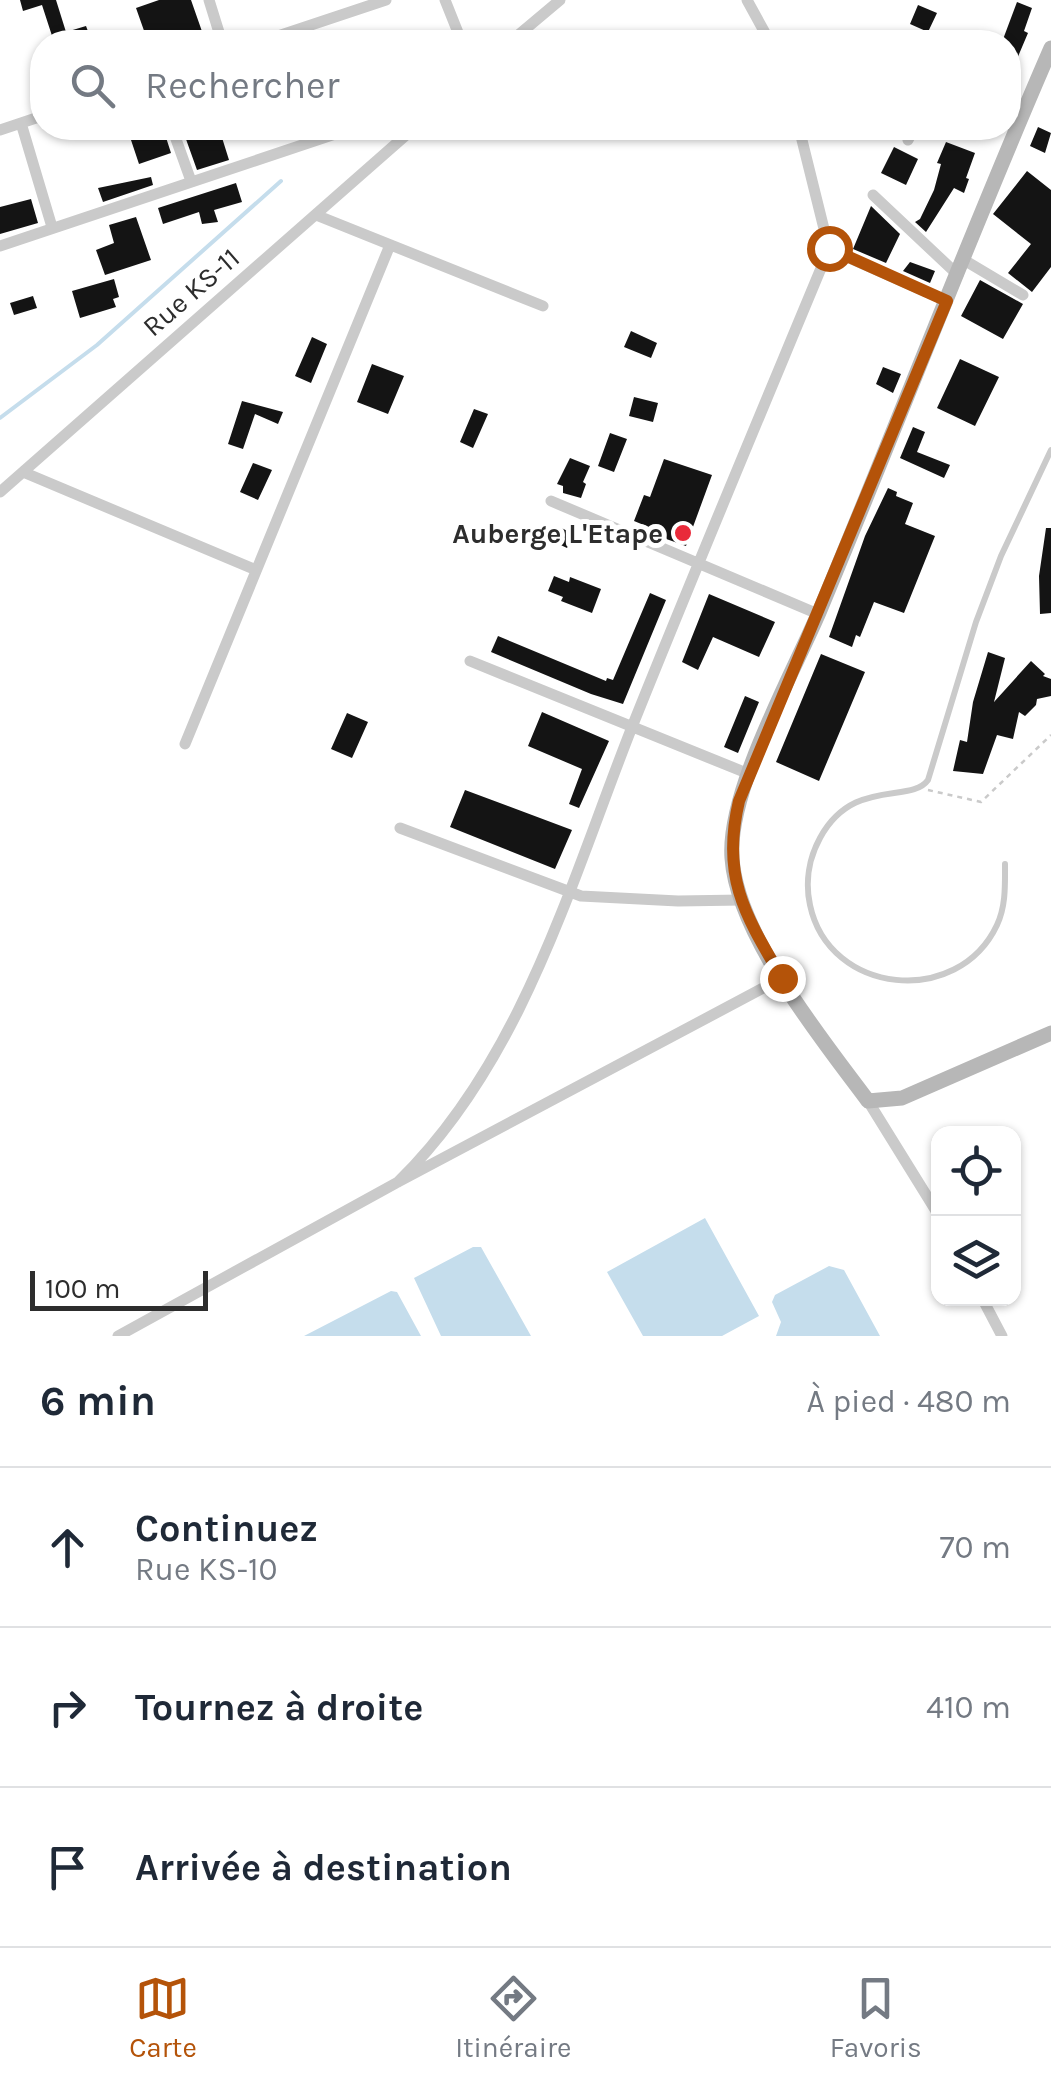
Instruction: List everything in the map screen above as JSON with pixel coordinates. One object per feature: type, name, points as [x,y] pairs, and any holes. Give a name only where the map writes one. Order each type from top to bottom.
[{"type":"street","points":[[209,0],[218,30]]},
{"type":"street","points":[[296,30],[386,0]]},
{"type":"street","points":[[444,0],[457,30]]},
{"type":"street","points":[[524,30],[560,0]]},
{"type":"street","points":[[747,0],[763,30]]},
{"type":"street","points":[[1021,118],[1051,48]]},
{"type":"street","points":[[1021,104],[1026,106]]},
{"type":"street","points":[[0,130],[30,119]]},
{"type":"street","points":[[21,122],[52,227]]},
{"type":"street","points":[[176,140],[191,182]]},
{"type":"street","points":[[0,246],[316,140]]},
{"type":"street","name":"Rue KS-11","points":[[0,492],[400,140]]},
{"type":"street","points":[[398,1182],[442,1137],[483,1072],[536,973],[829,248],[802,140]]},
{"type":"street","points":[[931,1203],[868,1101],[782,978],[749,920],[732,861],[732,837],[749,774],[1012,140]]},
{"type":"street","points":[[872,195],[961,268],[1024,295]]},
{"type":"street","points":[[316,215],[543,306]]},
{"type":"street","points":[[184,744],[390,245]]},
{"type":"street","points":[[829,248],[947,301]]},
{"type":"street","points":[[23,472],[256,570]]},
{"type":"street","points":[[551,501],[818,614]]},
{"type":"street","points":[[470,661],[749,774]]},
{"type":"street","points":[[400,828],[569,892],[592,897],[678,902],[742,900]]},
{"type":"street","points":[[118,1336],[782,978]]},
{"type":"street","points":[[868,1101],[902,1098],[1051,1034]]},
{"type":"street","points":[[986,1306],[1002,1336]]},
{"type":"lane","points":[[1005,864],[1003,906],[996,927],[980,948],[957,968],[902,982],[846,965],[826,944],[813,919],[807,891],[810,863],[820,836],[838,814],[861,797],[922,788],[928,780],[982,605],[1051,450]]},
{"type":"path","points":[[922,788],[981,802],[1051,735]]},
{"type":"water","points":[[705,1218],[759,1316],[722,1336],[643,1336],[607,1272]]},
{"type":"water","points":[[473,1247],[481,1247],[531,1336],[441,1336],[414,1278]]},
{"type":"water","points":[[829,1266],[844,1270],[880,1336],[776,1336],[781,1322],[772,1302],[775,1295]]},
{"type":"water","points":[[391,1291],[397,1292],[421,1336],[304,1336]]},
{"type":"building","points":[[20,0],[56,0],[65,30],[50,30],[42,5],[23,11]]},
{"type":"building","points":[[159,0],[191,0],[202,30],[144,30],[136,8]]},
{"type":"building","points":[[1017,2],[1032,8],[1021,49],[1021,30],[1006,30]]},
{"type":"building","points":[[918,5],[937,13],[929,30],[910,24]]},
{"type":"building","points":[[1038,127],[1051,133],[1045,153],[1030,146]]},
{"type":"building","points":[[131,140],[167,140],[171,153],[139,164]]},
{"type":"building","points":[[186,140],[223,140],[229,160],[197,170]]},
{"type":"building","points":[[946,142],[975,153],[964,193],[954,188],[926,232],[915,222],[934,190],[941,164],[937,163]]},
{"type":"building","points":[[894,147],[918,159],[906,185],[881,173]]},
{"type":"building","points":[[1027,171],[1051,190],[1051,267],[1032,292],[1008,273],[1031,244],[993,214]]},
{"type":"building","points":[[151,177],[153,185],[103,202],[98,188]]},
{"type":"building","points":[[236,183],[242,202],[214,210],[218,222],[202,224],[199,212],[163,224],[158,208]]},
{"type":"building","points":[[31,199],[38,223],[0,234],[0,207]]},
{"type":"building","points":[[871,206],[900,234],[886,263],[853,249]]},
{"type":"building","points":[[136,217],[151,260],[105,275],[96,250],[114,243],[109,225]]},
{"type":"building","points":[[910,262],[935,271],[930,283],[903,271]]},
{"type":"building","points":[[114,279],[119,297],[113,299],[116,307],[80,318],[72,291]]},
{"type":"building","points":[[980,280],[1023,304],[1003,339],[961,316]]},
{"type":"building","points":[[33,296],[37,308],[14,315],[10,303]]},
{"type":"building","points":[[631,331],[657,343],[651,358],[624,347]]},
{"type":"building","points":[[312,337],[327,344],[311,383],[295,376]]},
{"type":"building","points":[[960,359],[999,377],[975,426],[937,408]]},
{"type":"building","points":[[372,364],[404,376],[388,414],[357,402]]},
{"type":"building","points":[[883,367],[901,374],[893,393],[876,384]]},
{"type":"building","points":[[634,397],[658,403],[653,422],[629,416]]},
{"type":"building","points":[[242,401],[283,412],[278,424],[255,414],[243,449],[228,444]]},
{"type":"building","points":[[474,409],[488,414],[473,448],[460,442]]},
{"type":"building","points":[[913,427],[925,432],[917,452],[950,465],[944,478],[900,458]]},
{"type":"building","points":[[610,433],[627,439],[614,472],[598,466]]},
{"type":"building","points":[[570,458],[590,466],[581,498],[563,493],[563,486],[557,484]]},
{"type":"building","points":[[664,459],[712,475],[686,546],[655,535],[656,530],[634,521],[644,495],[650,497]]},
{"type":"building","points":[[253,463],[272,470],[258,500],[240,492]]},
{"type":"building","points":[[888,488],[913,503],[905,524],[935,536],[904,613],[874,602],[852,647],[829,637],[865,536]]},
{"type":"building","points":[[555,525],[574,534],[567,548],[548,539]]},
{"type":"building","points":[[1046,528],[1051,528],[1051,613],[1040,614],[1039,576]]},
{"type":"building","points":[[554,576],[569,582],[570,577],[601,589],[592,613],[561,601],[563,597],[548,591]]},
{"type":"building","points":[[650,593],[666,600],[623,704],[491,652],[498,636],[606,681],[613,680]]},
{"type":"building","points":[[709,594],[775,622],[759,657],[713,637],[698,670],[682,662]]},
{"type":"building","points":[[988,652],[1005,658],[994,702],[1031,661],[1043,676],[1051,679],[1051,696],[1037,699],[1025,716],[1019,712],[1013,739],[997,735],[983,774],[953,771],[960,740],[967,742],[973,702]]},
{"type":"building","points":[[821,654],[865,672],[819,781],[776,762]]},
{"type":"building","points":[[745,696],[759,702],[738,753],[724,747]]},
{"type":"building","points":[[542,712],[609,741],[579,808],[569,804],[582,769],[528,746]]},
{"type":"building","points":[[347,713],[368,722],[352,758],[331,749]]},
{"type":"building","points":[[465,790],[572,830],[555,869],[450,827]]},
{"type":"waterway","points":[[0,418],[97,345],[281,181]]},
{"type":"place","name":"Auberge L'Etape","points":[[683,533]]},
{"type":"route","points":[[782,978],[749,920],[737,885],[731,852],[739,801],[947,301],[829,248]]}]
